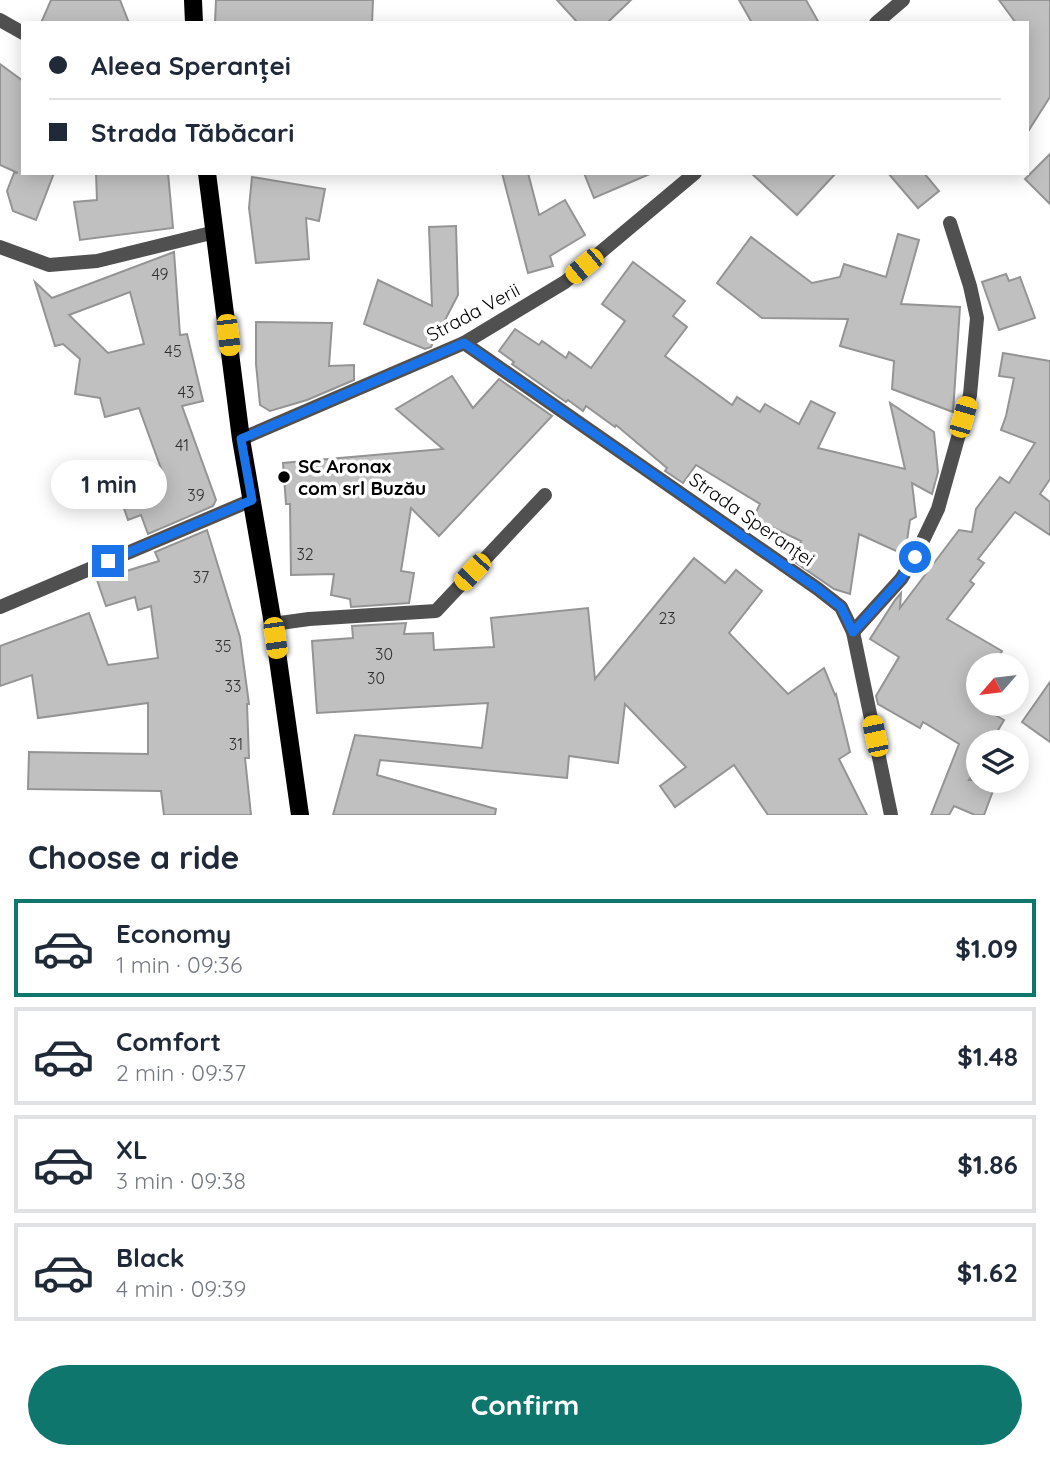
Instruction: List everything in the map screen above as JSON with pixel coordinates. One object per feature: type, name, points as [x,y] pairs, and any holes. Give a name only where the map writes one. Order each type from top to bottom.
[{"type":"main road","points":[[193,0],[194,21]]},
{"type":"main road","points":[[207,175],[241,439],[273,624],[300,815]]},
{"type":"street","points":[[878,21],[903,0]]},
{"type":"street","points":[[0,20],[21,32]]},
{"type":"street","name":"Strada Verii","points":[[241,439],[464,343],[565,282],[693,175]]},
{"type":"street","points":[[853,632],[901,579],[915,557],[938,509],[970,394],[977,318],[950,223]]},
{"type":"street","points":[[0,247],[49,265],[97,261],[215,232]]},
{"type":"street","name":"Strada Speranței","points":[[464,343],[841,607],[853,632],[891,815]]},
{"type":"street","points":[[273,624],[309,619],[436,611],[545,495]]},
{"type":"street","points":[[0,607],[252,500]]},
{"type":"building","points":[[51,0],[120,0],[128,21],[42,21]]},
{"type":"building","points":[[216,0],[373,0],[372,21],[215,21]]},
{"type":"building","points":[[557,0],[631,0],[609,21],[576,21]]},
{"type":"building","points":[[739,0],[806,0],[818,21],[751,21]]},
{"type":"building","points":[[999,0],[1050,0],[1050,97],[1029,130],[1029,21],[1015,21]]},
{"type":"building","points":[[0,64],[21,80],[21,175],[53,175],[36,220],[13,211],[7,191],[14,173],[18,173],[0,165]]},
{"type":"building","points":[[1050,154],[1050,204],[1025,179]]},
{"type":"building","points":[[96,175],[168,175],[173,228],[80,240],[74,202],[97,200]]},
{"type":"building","points":[[503,175],[529,175],[539,215],[565,200],[585,235],[550,256],[553,266],[528,273]]},
{"type":"building","points":[[585,175],[647,175],[594,198]]},
{"type":"building","points":[[753,175],[834,175],[797,215]]},
{"type":"building","points":[[890,175],[926,175],[939,191],[918,208]]},
{"type":"building","points":[[252,177],[325,189],[319,221],[306,218],[309,259],[256,263],[249,208]]},
{"type":"building","points":[[456,226],[458,295],[431,347],[425,349],[364,324],[378,280],[432,306],[429,227]]},
{"type":"building","points":[[898,234],[919,240],[901,304],[960,307],[953,412],[892,389],[894,361],[840,346],[848,319],[762,318],[717,283],[751,237],[812,283],[840,277],[844,264],[886,277]]},
{"type":"building","points":[[174,252],[180,335],[187,334],[203,401],[182,406],[216,500],[213,506],[148,534],[141,515],[128,520],[118,491],[163,474],[139,408],[105,417],[100,398],[75,394],[80,359],[63,344],[55,346],[35,282],[52,298]],"holes":[[[130,292],[144,344],[108,353],[69,315]]]},
{"type":"building","points":[[633,262],[685,301],[673,316],[687,327],[665,356],[732,405],[737,397],[760,412],[765,404],[799,424],[811,401],[835,413],[818,448],[905,469],[890,403],[934,432],[938,472],[932,494],[912,483],[916,517],[910,520],[905,555],[859,534],[850,594],[834,589],[795,562],[801,541],[753,518],[760,504],[696,465],[683,483],[665,471],[667,468],[616,425],[615,427],[586,406],[583,411],[568,400],[566,402],[512,364],[514,362],[499,351],[515,329],[539,345],[542,341],[566,358],[569,352],[591,368],[625,321],[602,304]]},
{"type":"building","points":[[1006,274],[1009,281],[1020,277],[1035,318],[999,330],[982,282]]},
{"type":"building","points":[[256,322],[332,323],[329,366],[354,365],[354,380],[307,400],[270,411],[260,405]]},
{"type":"building","points":[[1003,353],[1050,361],[1050,479],[1040,494],[1050,502],[1050,535],[1015,512],[978,559],[984,563],[970,581],[974,584],[947,619],[1002,651],[966,653],[966,716],[997,716],[1004,720],[998,730],[966,730],[966,793],[992,793],[984,815],[975,815],[954,806],[949,815],[931,815],[959,744],[923,722],[920,728],[878,704],[876,696],[899,657],[870,639],[895,600],[901,593],[900,608],[959,530],[972,532],[976,509],[1000,477],[1009,483],[1035,443],[1001,430],[1014,378],[999,376]]},
{"type":"building","points":[[452,376],[473,408],[499,379],[552,416],[439,536],[411,508],[401,571],[414,573],[409,603],[351,607],[350,599],[331,595],[334,574],[291,575],[290,504],[286,504],[283,463],[443,449],[396,409]]},
{"type":"building","points":[[207,530],[240,637],[249,704],[249,758],[245,758],[251,815],[164,815],[161,791],[28,789],[29,752],[148,754],[148,703],[38,718],[32,675],[0,686],[0,646],[89,613],[108,665],[158,658],[151,606],[138,610],[135,597],[106,606],[97,580],[159,561],[155,552]]},
{"type":"building","points":[[694,558],[725,583],[736,570],[762,591],[729,633],[788,694],[824,668],[836,694],[850,752],[839,759],[867,815],[768,815],[734,765],[675,807],[660,786],[686,767],[625,704],[618,763],[569,756],[567,778],[380,760],[377,775],[496,809],[495,815],[333,815],[355,735],[482,748],[488,703],[317,713],[312,641],[353,638],[352,626],[406,623],[404,634],[433,633],[434,650],[494,647],[491,618],[588,608],[595,679]]},
{"type":"building","points":[[1050,682],[1050,742],[1022,722],[1029,716],[1029,712]]},
{"type":"place","name":"SC Aronax com srl Buzău","points":[[284,477]]},
{"type":"route","points":[[108,561],[252,500],[241,439],[464,343],[818,589],[841,607],[853,632],[901,579],[915,557]]}]
